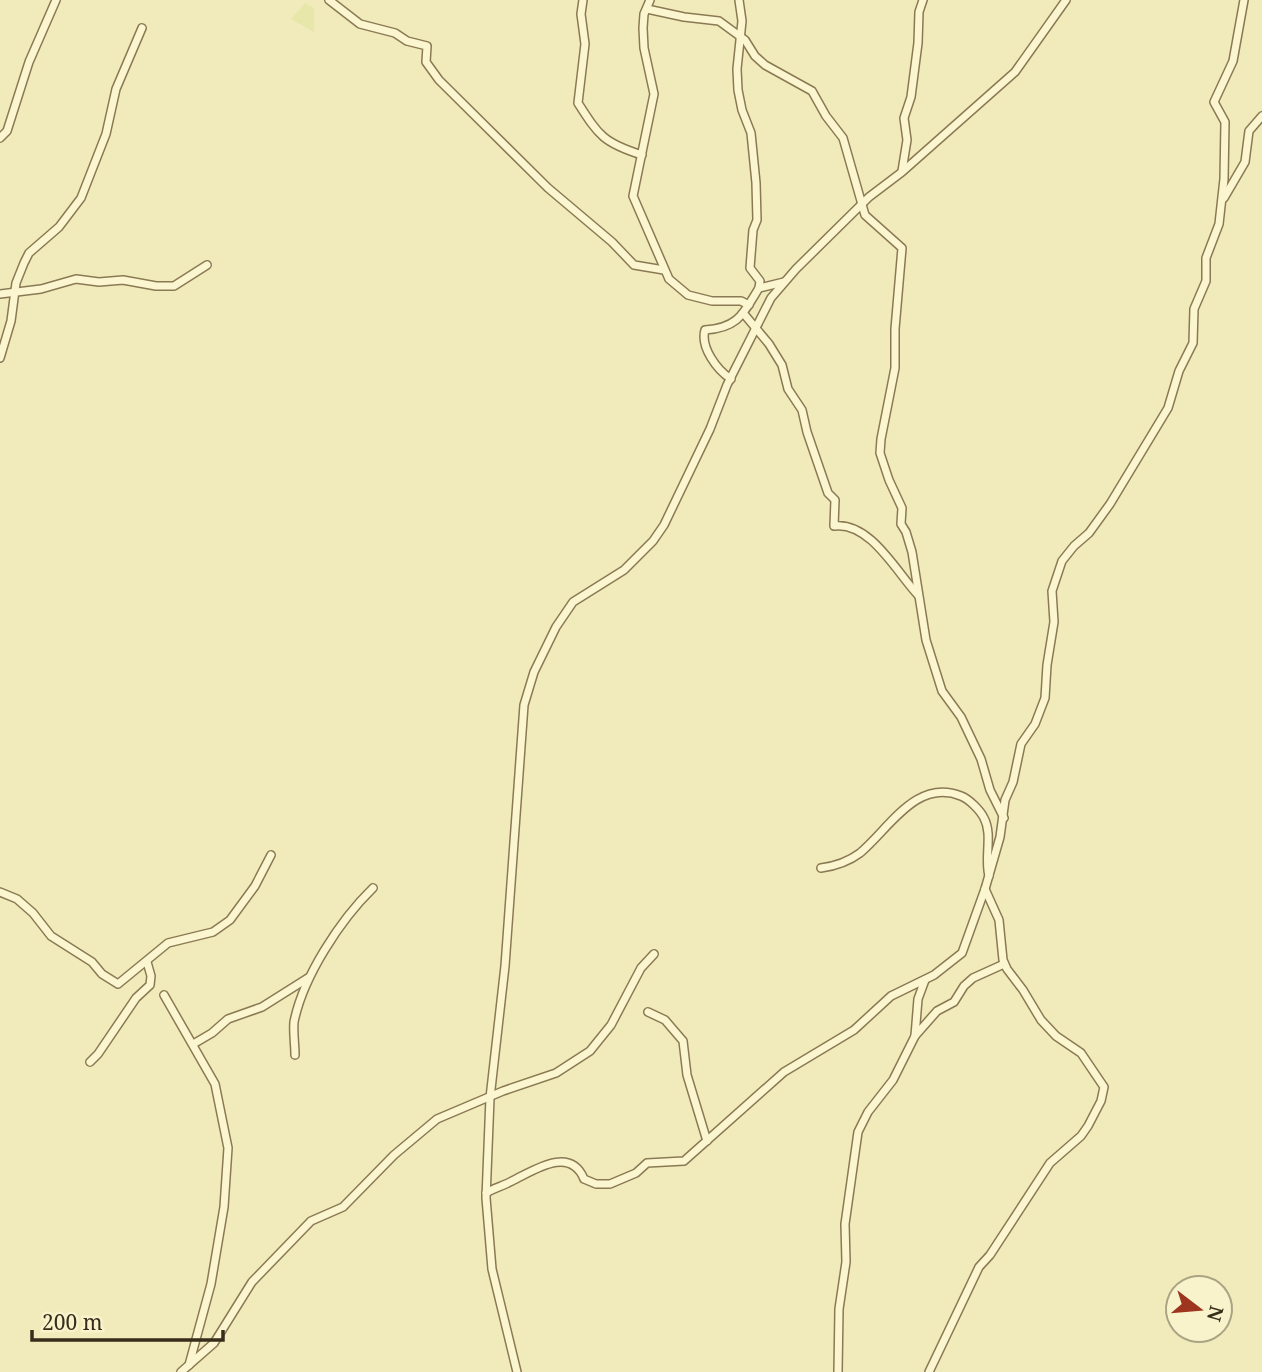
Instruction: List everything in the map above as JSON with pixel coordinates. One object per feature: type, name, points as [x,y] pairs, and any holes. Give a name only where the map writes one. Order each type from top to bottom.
[{"type":"street","points":[[0,138],[7,131],[29,62],[56,0]]},
{"type":"street","points":[[329,0],[360,24],[395,33],[407,41],[427,46],[426,62],[439,80],[548,188],[612,242],[634,265],[664,271]]},
{"type":"street","points":[[583,0],[580,14],[585,44],[578,103],[601,136],[615,146],[642,155]]},
{"type":"street","points":[[650,0],[643,28],[644,48],[654,94],[633,196],[668,279],[688,295],[712,301],[741,301],[749,305]]},
{"type":"street","points":[[731,379],[719,372],[703,335],[705,330],[724,329],[744,314],[759,288],[760,281],[750,268],[753,230],[757,220],[756,183],[751,133],[738,90],[737,69],[742,21],[739,0]]},
{"type":"street","points":[[901,172],[907,140],[904,118],[911,97],[919,12],[923,0]]},
{"type":"street","points":[[517,1372],[492,1269],[486,1193],[490,1098],[505,966],[519,769],[527,694],[534,672],[556,628],[573,602],[624,570],[653,541],[664,525],[755,327],[771,298],[862,204],[1015,72],[1066,0]]},
{"type":"street","points":[[486,1193],[552,1162],[564,1161],[580,1170],[584,1178],[596,1184],[610,1184],[636,1173],[647,1163],[684,1161],[785,1072],[854,1030],[891,996],[915,982],[925,980],[962,953],[989,877],[1004,819],[1005,800],[1013,782],[1021,744],[1035,724],[1045,698],[1054,622],[1052,591],[1062,561],[1089,533],[1110,504],[1168,408],[1179,371],[1193,343],[1194,309],[1206,281],[1206,258],[1219,224],[1224,179],[1225,122],[1214,102],[1233,61],[1244,0]]},
{"type":"street","points":[[647,9],[684,17],[719,20],[745,40],[755,56],[765,65],[812,91],[843,138],[864,215],[902,248],[895,329],[895,368],[888,394],[880,453],[902,508],[901,524],[912,552],[926,640],[942,691],[961,717],[981,759],[990,790],[1004,819]]},
{"type":"street","points":[[0,358],[11,321],[15,291],[29,253],[59,228],[81,198],[106,134],[116,89],[142,28]]},
{"type":"street","points":[[1222,201],[1245,162],[1249,131],[1262,116]]},
{"type":"street","points":[[0,294],[41,289],[76,279],[99,282],[123,279],[156,286],[174,286],[207,265]]},
{"type":"street","points":[[759,288],[784,282]]},
{"type":"street","points":[[744,314],[782,365],[788,389],[802,410],[828,493],[835,500],[834,526],[844,524],[855,528],[866,537],[896,567],[918,596]]},
{"type":"street","points":[[821,868],[834,867],[854,857],[903,809],[937,792],[950,792],[966,798],[984,817],[988,831],[986,851],[989,877]]},
{"type":"street","points":[[0,892],[17,899],[33,913],[51,936],[92,962],[102,974],[118,984],[168,943],[213,932],[230,920],[255,886],[271,855]]},
{"type":"street","points":[[295,1055],[294,1026],[300,998],[309,977],[350,914],[373,888]]},
{"type":"street","points":[[929,1372],[979,1268],[1050,1163],[1081,1136],[1103,1096],[1102,1085],[1085,1058],[1056,1036],[1004,964],[999,920],[985,889]]},
{"type":"street","points":[[186,1369],[214,1343],[252,1282],[310,1221],[343,1208],[394,1155],[437,1119],[503,1091],[556,1073],[590,1051],[611,1025],[641,968],[654,954]]},
{"type":"street","points":[[90,1062],[136,998],[150,985],[151,976],[147,962]]},
{"type":"street","points":[[838,1372],[839,1309],[846,1262],[847,1199],[852,1186],[858,1132],[868,1112],[893,1080],[915,1036],[937,1011],[954,1002],[973,978],[1004,964]]},
{"type":"street","points":[[195,1043],[228,1019],[262,1007],[309,977]]},
{"type":"street","points":[[915,1036],[918,999],[925,980]]},
{"type":"street","points":[[164,995],[215,1084],[228,1148],[224,1207],[211,1284],[186,1369]]},
{"type":"street","points":[[648,1012],[665,1020],[683,1041],[687,1074],[707,1141]]},
{"type":"green space","points":[[305,3],[314,8],[314,32],[291,19]]}]
